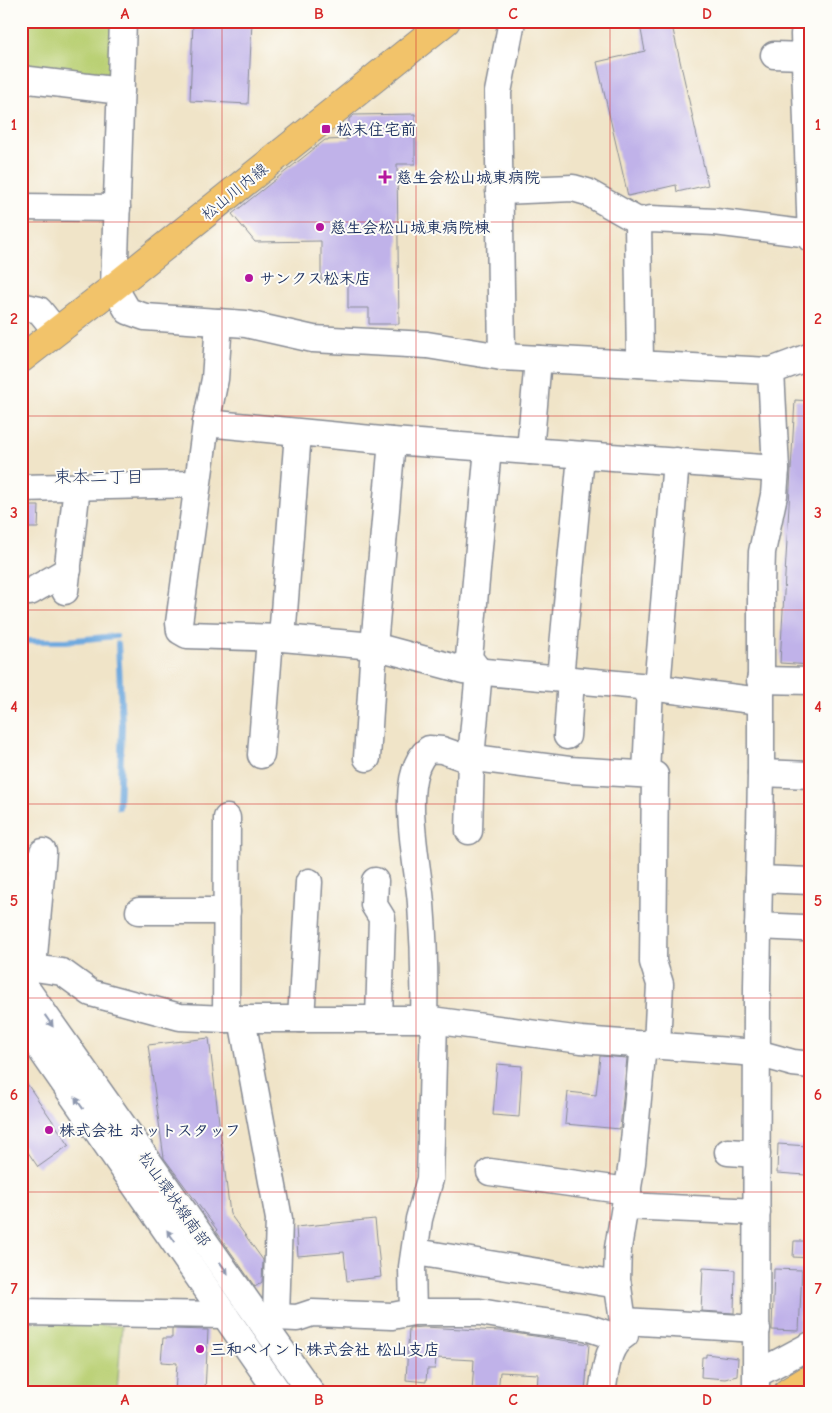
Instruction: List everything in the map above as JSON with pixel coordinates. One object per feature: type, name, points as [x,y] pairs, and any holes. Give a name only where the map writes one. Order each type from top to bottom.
[{"type":"main road","name":"松山川内線","points":[[21,359],[114,287],[446,21]]},
{"type":"main road","points":[[788,1392],[811,1378]]},
{"type":"street","points":[[123,21],[114,287],[128,311],[145,317],[246,324],[313,339],[427,345],[502,357],[771,371],[811,356]]},
{"type":"street","points":[[502,357],[498,92],[512,21]]},
{"type":"street","points":[[499,191],[573,188],[587,192],[638,221],[651,218],[715,222],[810,237],[804,45],[774,55]]},
{"type":"street","points":[[21,79],[121,91]]},
{"type":"street","points":[[21,207],[117,208]]},
{"type":"street","points":[[638,221],[640,364]]},
{"type":"street","points":[[21,306],[39,310],[56,331]]},
{"type":"street","points":[[219,322],[215,379],[197,484],[179,623],[180,631],[187,635],[276,638],[374,646],[463,670],[654,688],[760,690],[811,681]]},
{"type":"street","points":[[530,451],[538,359]]},
{"type":"street","points":[[756,1383],[762,552],[774,494],[776,469],[771,371]]},
{"type":"street","points":[[206,423],[392,441],[776,469]]},
{"type":"street","points":[[261,755],[276,638],[298,433]]},
{"type":"street","points":[[367,758],[374,646],[392,441]]},
{"type":"street","points":[[476,816],[471,758],[480,671],[469,658],[488,448]]},
{"type":"street","points":[[567,736],[565,679],[581,456]]},
{"type":"street","points":[[646,774],[676,461]]},
{"type":"street","points":[[21,488],[197,484]]},
{"type":"street","points":[[21,592],[30,592],[67,580],[77,487]]},
{"type":"street","points":[[413,1312],[412,1267],[416,1252],[419,1219],[430,1179],[429,1019],[421,902],[410,829],[415,768],[422,755],[429,749],[471,758],[569,770],[655,775],[653,962],[660,984],[618,1248],[620,1331],[609,1356],[602,1392]]},
{"type":"street","points":[[761,773],[811,775]]},
{"type":"street","points":[[227,818],[227,911],[234,1019],[279,1219],[270,1321],[297,1318],[312,1313],[392,1316],[413,1312],[480,1312],[586,1327],[607,1334],[620,1331],[757,1329]]},
{"type":"street","points":[[43,852],[25,972],[62,972],[91,993],[180,1017],[234,1019],[429,1019],[581,1040],[757,1053],[793,1064],[811,1065]]},
{"type":"street","points":[[760,879],[811,882]]},
{"type":"street","points":[[375,881],[374,905],[382,918],[379,1019]]},
{"type":"street","points":[[301,1019],[314,896]]},
{"type":"street","points":[[139,911],[227,911]]},
{"type":"street","points":[[758,926],[802,928]]},
{"type":"street","name":"松山環状線南部","points":[[25,972],[270,1321],[311,1392]]},
{"type":"street","name":"松山環状線南部","points":[[21,1021],[278,1392]]},
{"type":"street","points":[[728,1152],[757,1154]]},
{"type":"street","points":[[490,1172],[627,1198],[757,1212]]},
{"type":"street","points":[[416,1252],[618,1285]]},
{"type":"street","points":[[21,1312],[225,1315]]},
{"type":"street","points":[[756,1383],[811,1345]]},
{"type":"green space","points":[[21,21],[116,21],[114,83],[21,74]]},
{"type":"green space","points":[[21,1322],[122,1326],[117,1392],[21,1392]]},
{"type":"building","points":[[193,21],[252,21],[248,104],[190,101]]},
{"type":"building","points":[[657,21],[671,21],[708,185],[677,192],[676,185],[628,196],[597,62],[645,51],[640,25]]},
{"type":"building","name":"慈生会松山城東病院棟","points":[[415,114],[415,164],[397,164],[399,324],[369,324],[369,308],[348,308],[348,279],[321,280],[321,241],[255,242],[232,214],[325,140],[349,139],[349,119],[354,115]]},
{"type":"building","points":[[795,400],[811,401],[811,665],[780,663]]},
{"type":"building","points":[[21,506],[39,506],[38,528],[21,528]]},
{"type":"building","points":[[209,1038],[230,1214],[263,1260],[262,1282],[255,1287],[217,1230],[164,1158],[148,1045]]},
{"type":"building","points":[[600,1056],[627,1058],[620,1129],[565,1124],[568,1092],[596,1095]]},
{"type":"building","points":[[497,1064],[522,1066],[519,1117],[493,1115]]},
{"type":"building","points":[[21,1075],[69,1145],[38,1167],[21,1142]]},
{"type":"building","points":[[778,1144],[808,1146],[806,1175],[777,1173]]},
{"type":"building","points":[[375,1219],[381,1277],[347,1281],[344,1252],[298,1256],[296,1227]]},
{"type":"building","points":[[794,1241],[811,1241],[811,1258],[793,1257]]},
{"type":"building","points":[[703,1268],[735,1270],[734,1313],[701,1311]]},
{"type":"building","points":[[774,1269],[802,1270],[799,1331],[772,1330]]},
{"type":"building","points":[[409,1328],[500,1331],[589,1344],[585,1392],[537,1392],[538,1374],[500,1372],[498,1392],[472,1392],[474,1360],[436,1358],[435,1369],[427,1369],[426,1382],[406,1380]]},
{"type":"building","points":[[172,1329],[208,1330],[205,1392],[175,1392],[177,1363],[161,1362],[163,1338],[172,1338]]},
{"type":"building","points":[[706,1354],[738,1358],[737,1376],[725,1379],[701,1377],[702,1357],[706,1357]]},
{"type":"waterway","points":[[21,641],[66,641],[116,636]]},
{"type":"waterway","points":[[118,644],[122,725],[119,807]]},
{"type":"place","name":"松末住宅前","points":[[326,129]]},
{"type":"place","name":"慈生会松山城東病院","points":[[385,177]]},
{"type":"place","name":"慈生会松山城東病院棟","points":[[320,227]]},
{"type":"place","name":"サンクス松末店","points":[[249,278]]},
{"type":"place","name":"株式会社 ホットスタッフ","points":[[49,1130]]},
{"type":"place","name":"三和ペイント株式会社 松山支店","points":[[200,1349]]},
{"type":"district","name":"束本二丁目","points":[[99,477]]}]
